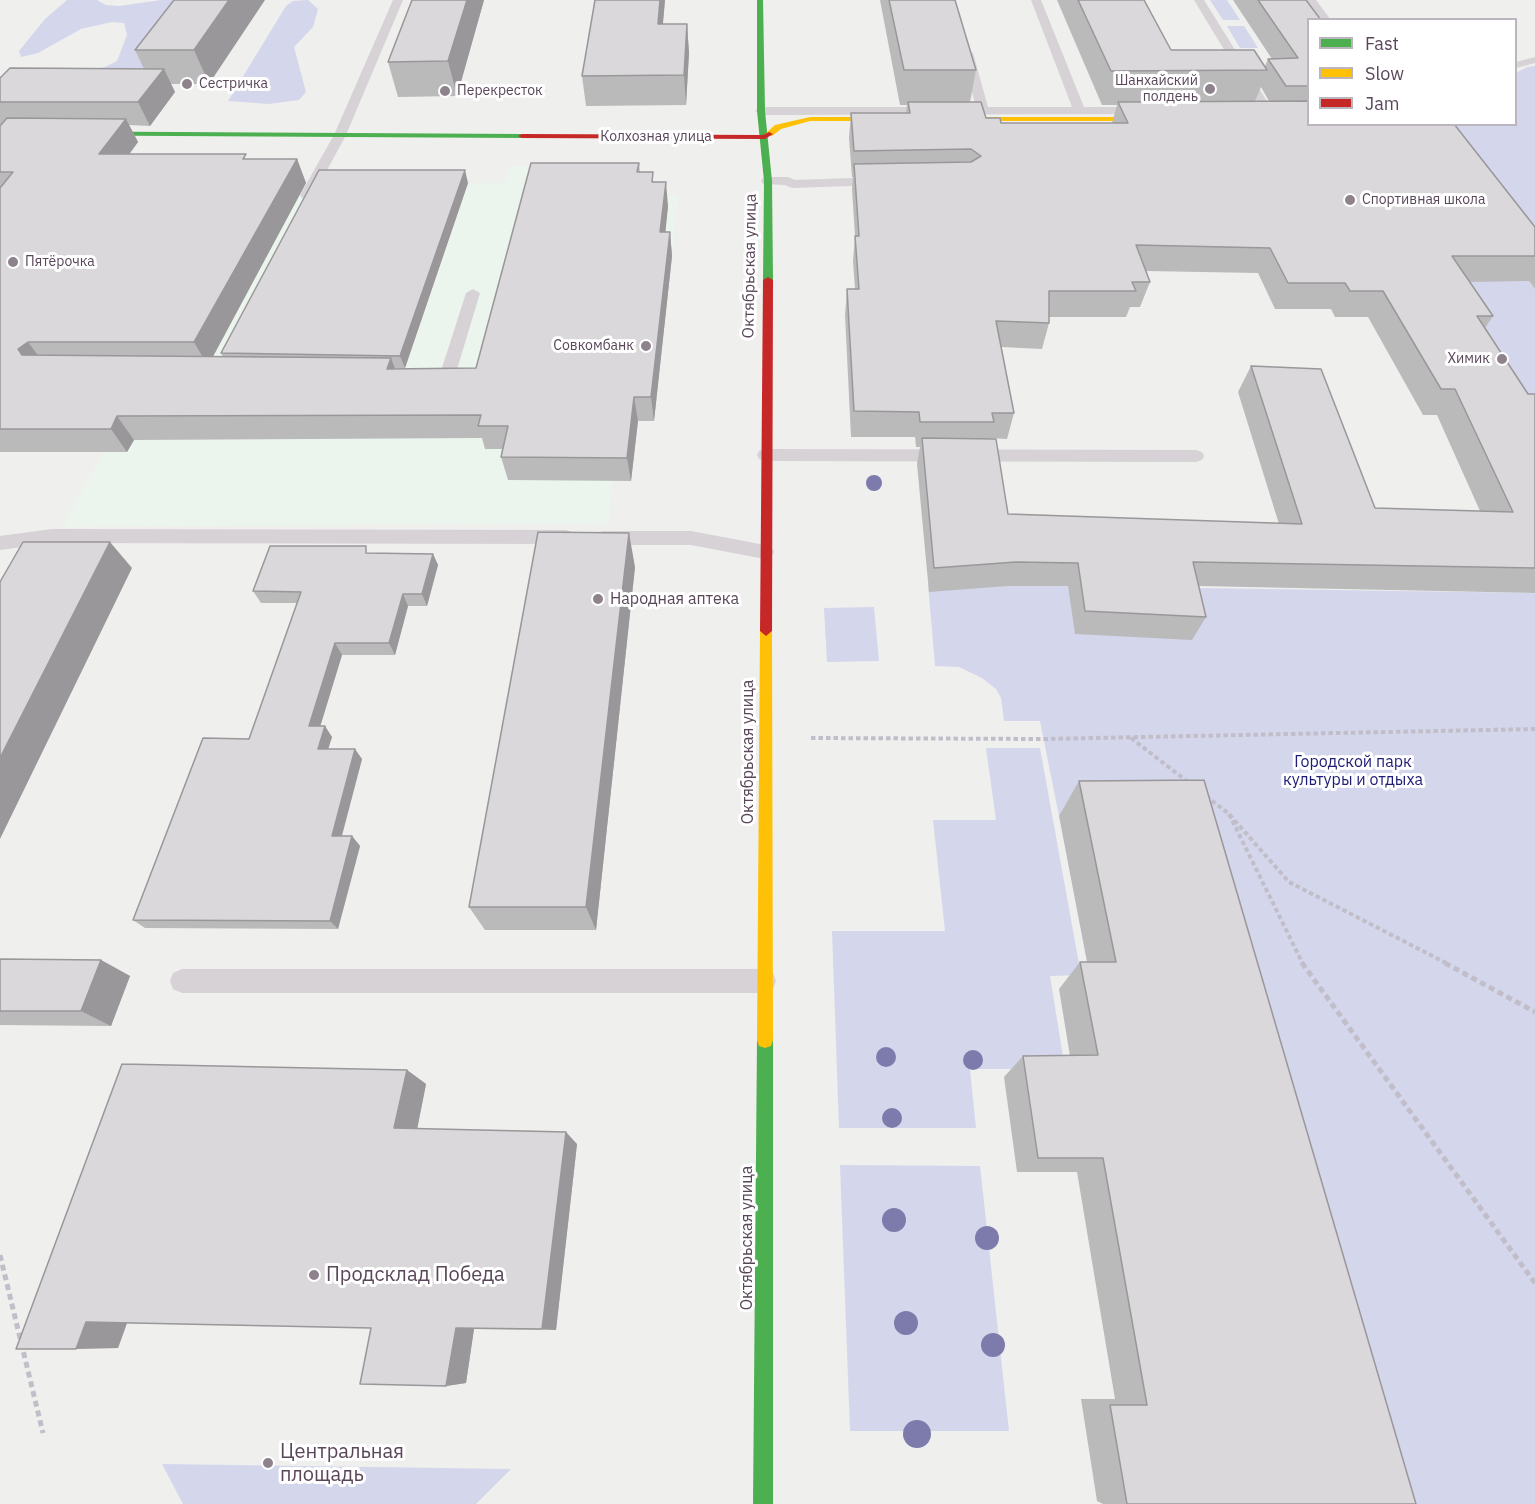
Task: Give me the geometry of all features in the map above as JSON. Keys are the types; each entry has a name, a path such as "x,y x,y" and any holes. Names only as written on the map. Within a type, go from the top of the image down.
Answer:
{"street":[{"name":"Октябрьская улица","path":"760,0 761,111 768,181 765,455 763,1504"},
{"path":"1263,114 1290,119"},
{"name":"Колхозная улица","path":"0,134 765,137 778,127 810,119 1175,115"}],"lane":[{"path":"302,204 340,135 398,0"},
{"path":"1036,0 1079,111"},
{"path":"1199,0 1263,114"},
{"path":"1311,0 1324,18"},
{"path":"964,45 983,110"},
{"path":"1517,64 1535,60"},
{"path":"761,111 983,110 1175,115"},
{"path":"8,146 19,134"},
{"path":"768,181 788,181 792,184 894,181"},
{"path":"412,375 447,376 473,293"},
{"path":"765,455 1196,456"},
{"path":"0,543 52,536 691,538 765,552"},
{"path":"182,981 764,981"}],"path":[{"path":"811,738 1131,738 1535,729"},
{"path":"1131,738 1194,786"},
{"path":"1202,793 1229,814 1289,882 1407,942 1535,1012"},
{"path":"1229,814 1298,957 1535,1283"},
{"path":"0,1255 43,1433"}],"shaded area":[{"path":"510,166 608,166 640,195 678,196 654,421 626,421 613,481 608,523 63,527 109,440 268,183 503,183"}],"green space":[{"path":"67,0 97,0 106,5 119,6 161,0 181,0 153,77 90,70 105,67 117,61 127,35 124,23 112,22 81,29 38,53 21,57 19,51 45,19"},
{"path":"308,0 318,9 313,27 294,47 306,92 299,100 269,104 228,101 286,6 293,1"},
{"path":"1210,0 1227,0 1240,20 1223,20"},
{"path":"1227,26 1244,26 1258,48 1240,48"},
{"path":"1535,66 1535,261 1449,126 1517,126 1517,72"},
{"name":"Химик","path":"1450,261 1529,281 1535,289 1535,457"},
{"name":"Городской парк культуры и отдыха","path":"928,584 1535,593 1535,1504 1362,1504 1176,816 1059,816 1040,721 1004,721 1001,698 996,689 982,678 959,667 935,666"},
{"path":"874,607 879,661 827,662 824,608"},
{"path":"986,748 1040,748 1081,975 1050,976 1065,1069 970,1069 976,1128 839,1128 832,931 945,931 933,820 996,820"},
{"path":"840,1165 980,1166 1009,1431 850,1431"},
{"path":"162,1464 511,1469 476,1504 183,1504"}],"building":[{"path":"174,0 229,0 194,50 135,50"},
{"path":"412,0 467,0 448,61 388,62"},
{"path":"595,0 660,0 658,24 687,24 684,75 582,76"},
{"path":"889,0 955,0 976,70 904,70"},
{"path":"1078,0 1144,0 1171,50 1254,50 1267,70 1111,71"},
{"path":"1258,0 1306,0 1320,18 1307,18 1307,86 1286,86 1268,59 1298,58"},
{"path":"10,68 164,69 138,102 0,102 0,78"},
{"path":"1307,101 1307,126 1456,126 1535,227 1535,256 1452,256 1493,316 1477,316 1528,394 1535,394 1535,568 1193,562 1206,617 1085,611 1078,563 1016,562 934,568 922,438 996,439 1008,514 1302,524 1251,366 1321,369 1375,508 1513,512 1455,389 1441,389 1383,291 1350,291 1345,283 1288,283 1270,248 1136,245 1150,282 1132,282 1136,291 1049,291 1049,323 996,321 1014,413 992,413 994,422 920,422 919,412 854,411 847,289 859,289 855,236 859,236 854,164 971,162 981,156 971,149 854,151 851,113 910,113 908,102 981,102 986,118 1000,118 1001,123 1128,123 1118,102"},
{"path":"7,118 126,119 99,154 246,154 243,159 297,159 194,342 28,342 18,349 22,355 391,358 387,369 476,368 531,163 639,163 637,172 653,172 652,182 666,182 660,232 670,232 651,397 634,397 627,458 501,457 508,426 478,426 481,415 117,416 111,429 0,429 0,188 13,172 0,172 0,126"},
{"path":"319,170 465,170 400,356 221,353"},
{"path":"538,532 629,533 586,907 469,907"},
{"path":"23,542 110,542 0,758 0,582"},
{"path":"270,546 366,546 366,553 433,554 422,594 403,594 389,643 335,643 309,726 325,726 318,749 355,749 332,836 352,836 330,921 133,920 203,738 249,739 301,592 253,591"},
{"path":"1204,780 1416,1504 1127,1504 1110,1405 1147,1405 1103,1158 1038,1158 1023,1056 1098,1055 1080,962 1116,962 1079,781"},
{"path":"0,959 101,960 81,1011 0,1011"},
{"path":"122,1064 407,1070 394,1128 566,1132 542,1329 456,1328 446,1386 360,1384 371,1328 86,1322 76,1349 16,1349"}],"traffic: fast":[{"path":"760,0 761,111 768,181 768,280"},
{"path":"0,133 522,136"},
{"path":"763,1504 765,1040"}],"traffic: slow":[{"path":"769,134 778,127 810,119 894,119"},
{"path":"954,119 1158,119"},
{"path":"765,1040 766,631"}],"traffic: jam":[{"path":"522,136 765,137 769,134"},
{"path":"766,631 768,280"}],"place":[{"name":"Сестричка","path":"187,84"},
{"name":"Шанхайский полдень","path":"1210,89"},
{"name":"Перекресток","path":"445,91"},
{"name":"Спортивная школа","path":"1350,200"},
{"name":"Пятёрочка","path":"13,262"},
{"name":"Совкомбанк","path":"646,346"},
{"name":"Химик","path":"1502,359"},
{"name":"Народная аптека","path":"598,599"},
{"name":"Продсклад Победа","path":"314,1275"},
{"name":"Центральная площадь","path":"268,1463"}]}
